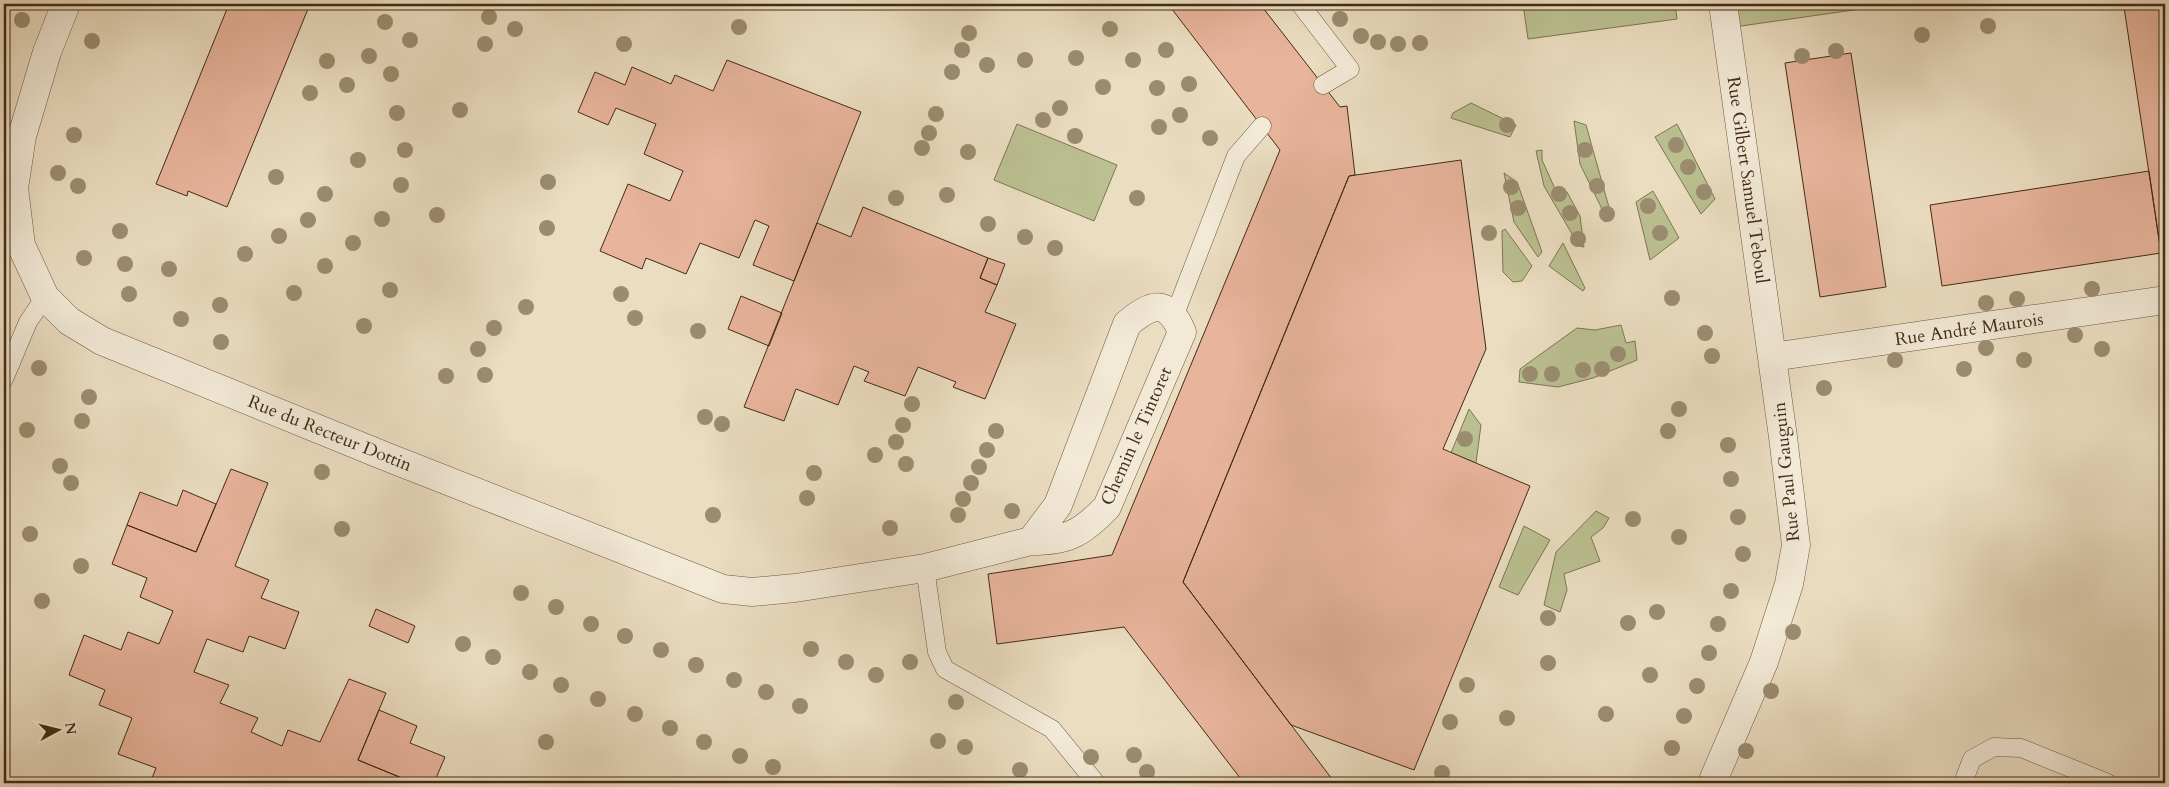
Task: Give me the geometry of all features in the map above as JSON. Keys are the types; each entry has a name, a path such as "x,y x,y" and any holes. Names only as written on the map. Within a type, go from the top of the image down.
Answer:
{"street":[{"name":"Rue du Recteur Dottin","path":"66,4 47,52 22,136 14,188 21,245 45,297 69,322 102,341 387,457 723,589 752,592 795,588 925,568"},
{"name":"Rue Gilbert Samuel Teboul","path":"1723,4 1772,357"},
{"name":"Rue André Maurois","path":"1772,357 2165,300"},
{"path":"1031,541 1058,505 1127,324 1144,310 1162,308 1174,314"},
{"name":"Chemin le Tintoret","path":"925,568 1031,541 1056,541 1088,526 1107,507 1182,332 1174,314"},
{"name":"Rue Paul Gauguin","path":"1712,783 1764,662 1789,584 1796,545 1772,357"}],"lane":[{"path":"1300,4 1350,69 1322,85"},
{"path":"1174,314 1236,156 1262,126"},
{"path":"4,379 28,322 45,297"},
{"path":"925,568 937,652 945,669 1052,729 1096,783"},
{"path":"1964,783 1972,759 1994,746 2021,748 2108,783"}],"green space":[{"path":"1523,4 1675,4 1677,19 1528,39"},
{"path":"1731,4 1896,4 1734,27"},
{"path":"1471,103 1516,125 1510,137 1451,118 1453,113"},
{"path":"1574,121 1586,125 1612,218 1605,222 1601,207 1580,164"},
{"path":"1017,124 1117,165 1094,221 994,180"},
{"path":"1677,124 1715,199 1701,214 1655,137"},
{"path":"1542,150 1542,160 1556,191 1567,192 1580,216 1584,247 1579,246 1544,186 1536,151"},
{"path":"1504,173 1517,182 1542,252 1538,257 1514,222"},
{"path":"1653,191 1679,238 1650,260 1636,202"},
{"path":"1505,229 1532,266 1522,281 1513,282 1503,272 1502,231"},
{"path":"1563,243 1585,288 1583,291 1549,266"},
{"path":"1621,325 1626,343 1635,341 1637,360 1593,378 1558,387 1519,382 1520,369 1577,328 1595,330"},
{"path":"1469,409 1481,425 1476,463 1451,453"},
{"path":"1596,511 1609,518 1603,528 1591,537 1600,561 1564,574 1567,590 1560,612 1544,605 1556,552"},
{"path":"1524,526 1550,540 1518,595 1499,587"}],"building":[{"path":"229,4 310,4 227,207 188,191 187,196 156,184"},
{"path":"1168,4 1260,4 1340,107 1347,106 1355,175 1349,176 1183,582 1335,783 1244,783 1124,627 997,644 988,574 1112,555 1280,150"},
{"path":"2165,4 2165,252 2161,253 2124,7"},
{"path":"1851,53 1886,287 1820,297 1785,63"},
{"path":"727,60 861,112 794,281 753,265 769,226 755,220 739,258 700,243 686,274 646,258 642,269 600,251 628,184 670,201 683,171 644,154 656,124 616,108 608,125 578,112 595,72 625,85 632,67 671,84 675,75 713,91"},
{"path":"1461,160 1486,349 1443,449 1530,486 1414,770 1291,725 1183,582 1349,176"},
{"path":"2149,171 2161,253 1942,286 1930,205"},
{"path":"863,207 988,258 980,278 997,285 985,312 1016,324 985,399 953,387 956,382 918,367 905,396 864,381 869,372 854,366 838,405 796,389 784,421 744,407 817,223 851,237"},
{"path":"988,258 1005,264 997,285 980,278"},
{"path":"741,296 782,313 769,346 728,329"},
{"path":"231,469 268,483 235,566 269,580 261,598 299,612 285,649 249,636 243,652 207,639 194,672 229,685 220,703 258,718 251,732 282,746 288,730 320,742 349,679 386,693 358,760 414,783 245,783 233,779 231,783 150,783 156,768 118,754 132,718 99,705 105,690 69,675 84,635 121,650 128,632 159,644 173,611 140,597 147,578 112,564 127,525 196,552"},
{"path":"183,490 216,504 196,552 127,525 140,492 177,506"},
{"path":"376,609 415,626 408,643 369,626"},
{"path":"379,710 417,726 410,743 445,757 434,783 414,783 358,760"},
{"path":"2004,777 2020,783 2001,783"}]}
